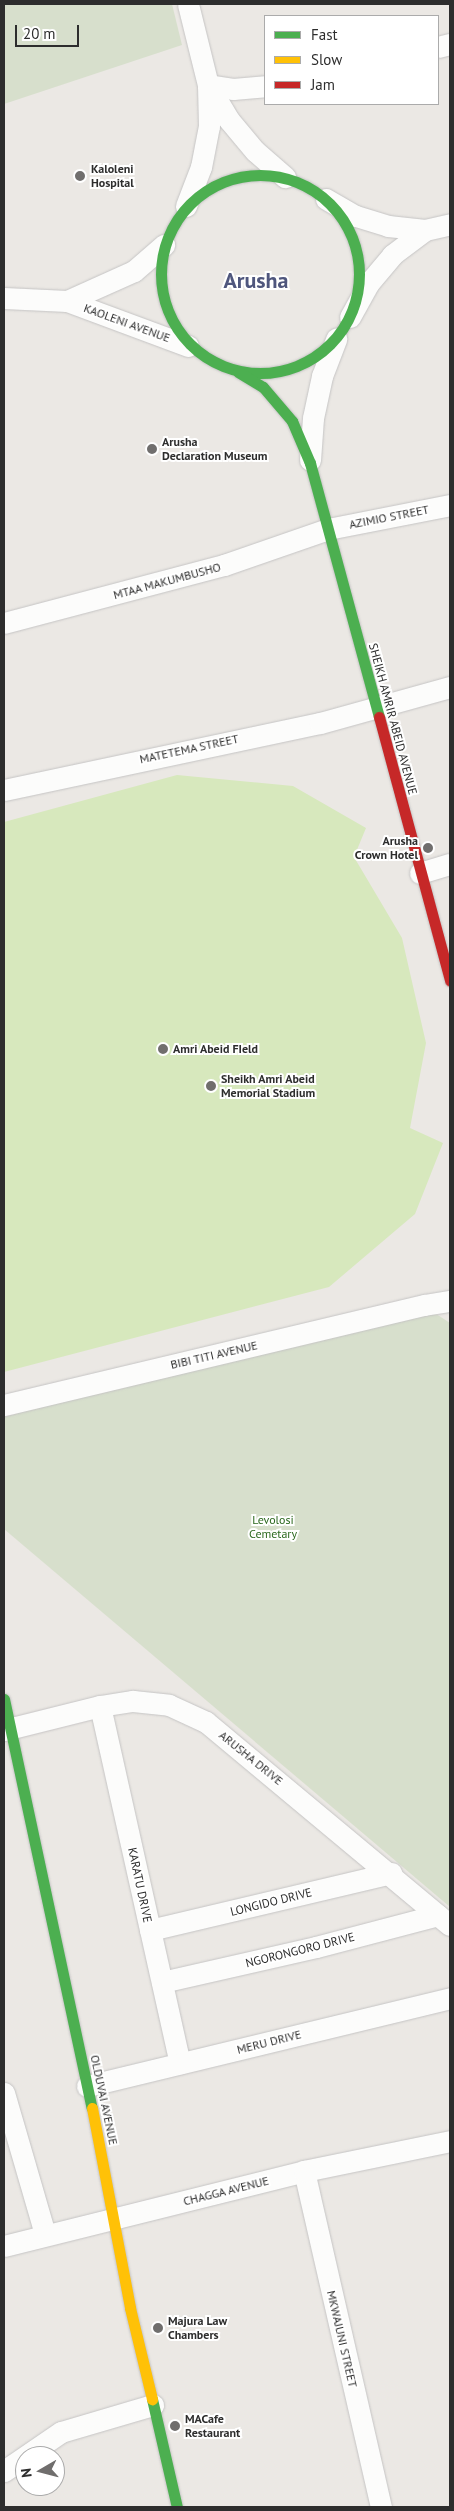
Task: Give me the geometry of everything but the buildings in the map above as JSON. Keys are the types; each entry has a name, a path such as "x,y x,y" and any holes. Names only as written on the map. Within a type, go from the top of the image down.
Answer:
{"street":[{"path":"188,4 208,85 209,126 201,167 186,206 164,245 160,277 166,309 188,346 207,360 238,372 265,374 291,370 316,358 336,339"},
{"path":"208,85 233,89 264,86"},
{"path":"208,85 229,120 255,151 285,177"},
{"path":"186,206 207,189 232,178 259,174 285,177 306,186 356,216 388,226 425,230 450,224"},
{"path":"326,199 346,224 357,254 359,286 350,316"},
{"path":"310,463 313,418 322,376 336,339 368,284 392,255 425,230"},
{"name":"KAOLENI AVENUE","path":"67,301 134,271 164,245"},
{"name":"KAOLENI AVENUE","path":"4,298 67,301 188,346"},
{"name":"SHEIKH AMRIR ABEID AVENUE","path":"238,372 263,388 292,421 310,463 450,981"},
{"name":"AZIMIO STREET","path":"328,529 450,505"},
{"name":"MTAA MAKUMBUSHO","path":"4,624 224,566 328,529"},
{"name":"MATETEMA STREET","path":"4,790 320,723 450,688"},
{"path":"420,872 450,864"},
{"path":"424,1304 450,1286"},
{"path":"424,1304 450,1301"},
{"path":"424,1304 450,1315"},
{"name":"BIBI TITI AVENUE","path":"4,1405 424,1304"},
{"name":"OLDUVAI AVENUE","path":"4,1699 7,1729 87,2086 113,2220 177,2507"},
{"name":"ARUSHA DRIVE","path":"7,1729 100,1706 155,1701 206,1722 391,1873 444,1920"},
{"name":"KARATU DRIVE","path":"100,1706 180,2064"},
{"name":"LONGIDO DRIVE","path":"150,1930 391,1873"},
{"name":"NGORONGORO DRIVE","path":"162,1982 444,1920"},
{"name":"MERU DRIVE","path":"87,2086 450,1998"},
{"path":"4,2093 45,2234"},
{"name":"CHAGGA AVENUE","path":"4,2246 45,2234 113,2220 304,2171 450,2141"},
{"name":"MKWAJUNI STREET","path":"304,2171 381,2507"},
{"path":"4,2471 61,2432 154,2405"}],"green space":[{"path":"4,4 172,4 182,45 4,104"},
{"name":"Sheikh Amri Abeid Memorial Stadium","path":"177,775 293,786 366,828 354,857 402,938 426,1043 410,1128 443,1143 415,1214 329,1287 4,1372 4,822"},
{"name":"Levolosi Cemetary","path":"421,1304 450,1323 450,1907 4,1529 4,1417"}],"traffic: fast":[{"path":"250,175 270,175 279,176 307,186 323,197 337,211 352,236 358,255 359,274 358,293 348,321 337,337 323,351 307,362 289,369 270,373 250,373 241,372 213,362 197,351 183,337 172,321 165,303 161,284 161,264 162,255 172,227 183,211 197,197 213,186 231,179 250,175"},
{"path":"238,372 263,387 292,421 310,463 379,717"},
{"path":"4,1699 92,2108"},
{"path":"152,2399 177,2507"}],"traffic: slow":[{"path":"92,2108 130,2308 152,2399"}],"traffic: jam":[{"path":"379,717 450,981"}],"place":[{"name":"Kaloleni Hospital","path":"80,176"},
{"name":"Arusha Declaration Museum","path":"152,449"},
{"name":"Arusha Crown Hotel","path":"428,848"},
{"name":"Amri Abeid FIeld","path":"163,1049"},
{"name":"Sheikh Amri Abeid Memorial Stadium","path":"211,1086"},
{"name":"Majura Law Chambers","path":"158,2328"},
{"name":"MACafe Restaurant","path":"175,2426"}],"district":[{"name":"Arusha","path":"256,281"}]}
